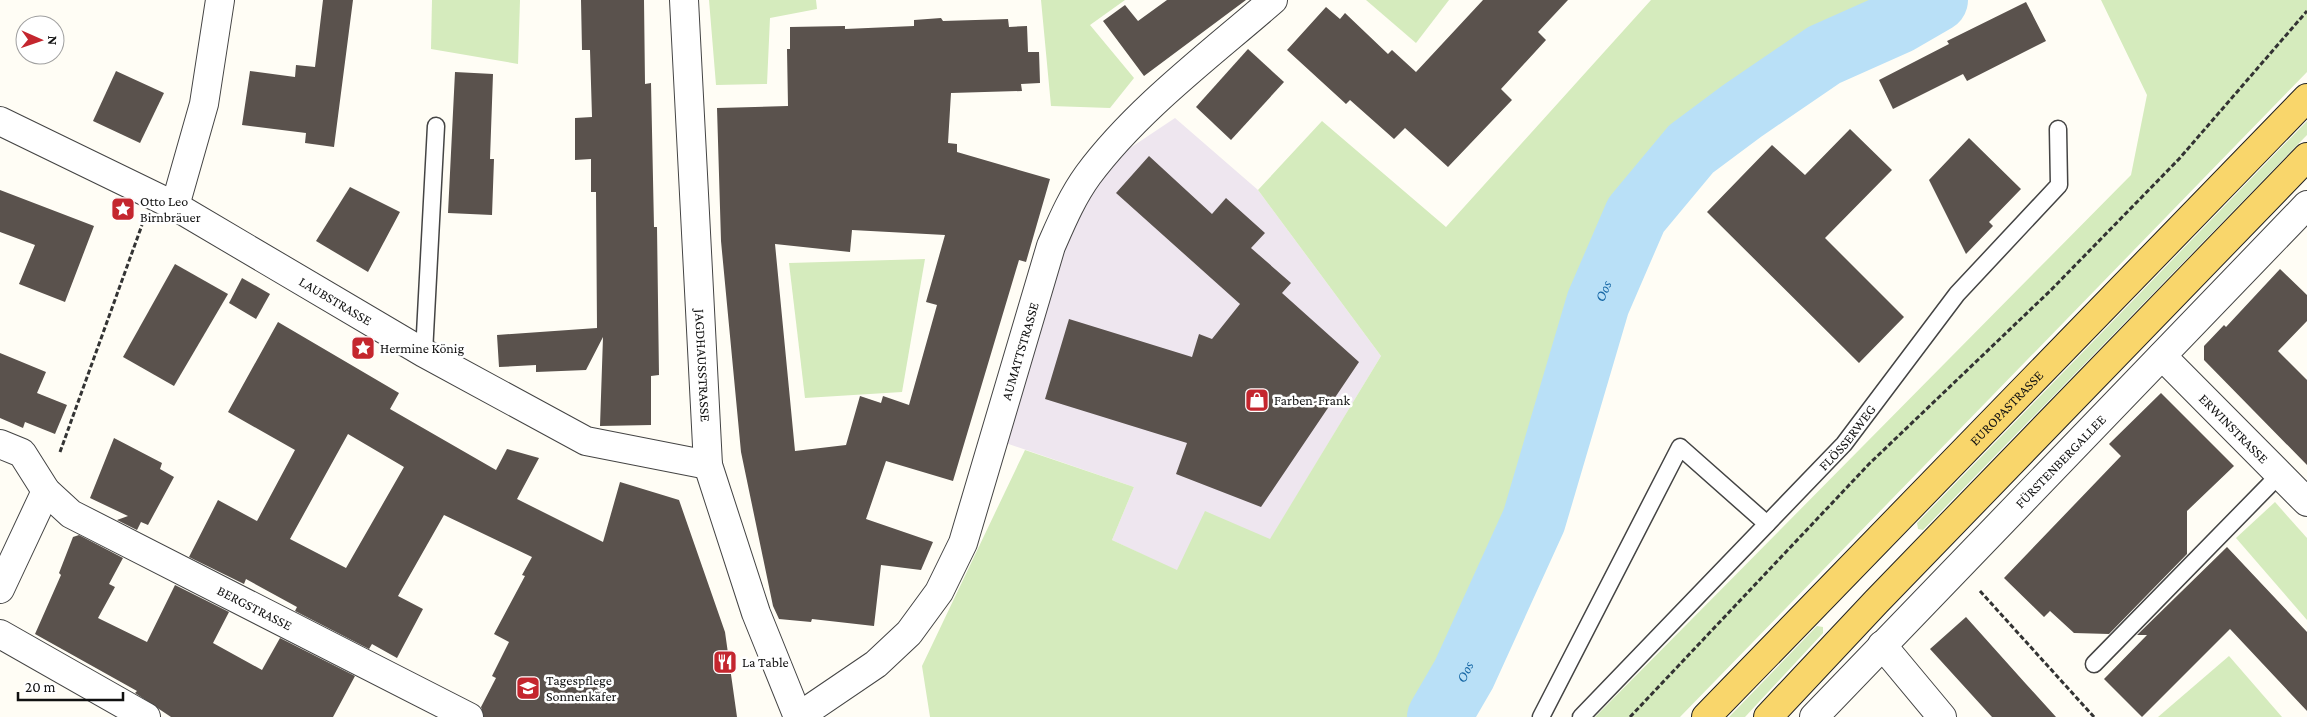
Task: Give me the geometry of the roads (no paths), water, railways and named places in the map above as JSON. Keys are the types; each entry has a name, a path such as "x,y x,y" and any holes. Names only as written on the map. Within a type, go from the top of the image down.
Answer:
{"main road":[{"name":"EUROPASTRASSE","path":"1706,717 2307,98"},
{"path":"1768,717 1876,602 2307,157"}],"street":[{"path":"164,201 204,104 220,0"},
{"name":"JAGDHAUSSTRASSE","path":"684,0 708,465 756,613 798,717"},
{"name":"AUMATTSTRASSE","path":"798,717 876,664 909,633 939,592 963,543 1051,246 1068,207 1088,176 1140,116 1273,0"},
{"name":"LAUBSTRASSE","path":"0,121 164,201 424,353 586,441 708,465"},
{"name":"FÜRSTENBERGALLEE","path":"1814,717 2307,205"},
{"name":"ERWINSTRASSE","path":"2162,356 2307,502"},
{"name":"BERGSTRASSE","path":"0,444 22,453 46,491 71,514 469,717"},
{"path":"0,589 46,491"},
{"path":"0,634 146,717"},
{"path":"1882,645 1942,717"}],"lane":[{"path":"424,353 436,126"},
{"name":"FLÖSSERWEG","path":"1581,717 1844,444 1957,294 2060,185 2058,130"},
{"path":"1541,717 1680,447 1767,524"},
{"path":"2094,664 2280,474"}],"waterway":[{"name":"Oos","path":"1439,717 1464,674 1534,520 1598,303 1636,215 1691,149 1742,111 1824,55 1898,22 1936,0"}],"place":[{"name":"Otto Leo Birnbräuer","path":"123,209"},
{"name":"Hermine König","path":"363,348"},
{"name":"Farben-Frank","path":"1257,400"},
{"name":"La Table","path":"725,662"},
{"name":"Tagespflege Sonnenkäfer","path":"528,688"}]}
